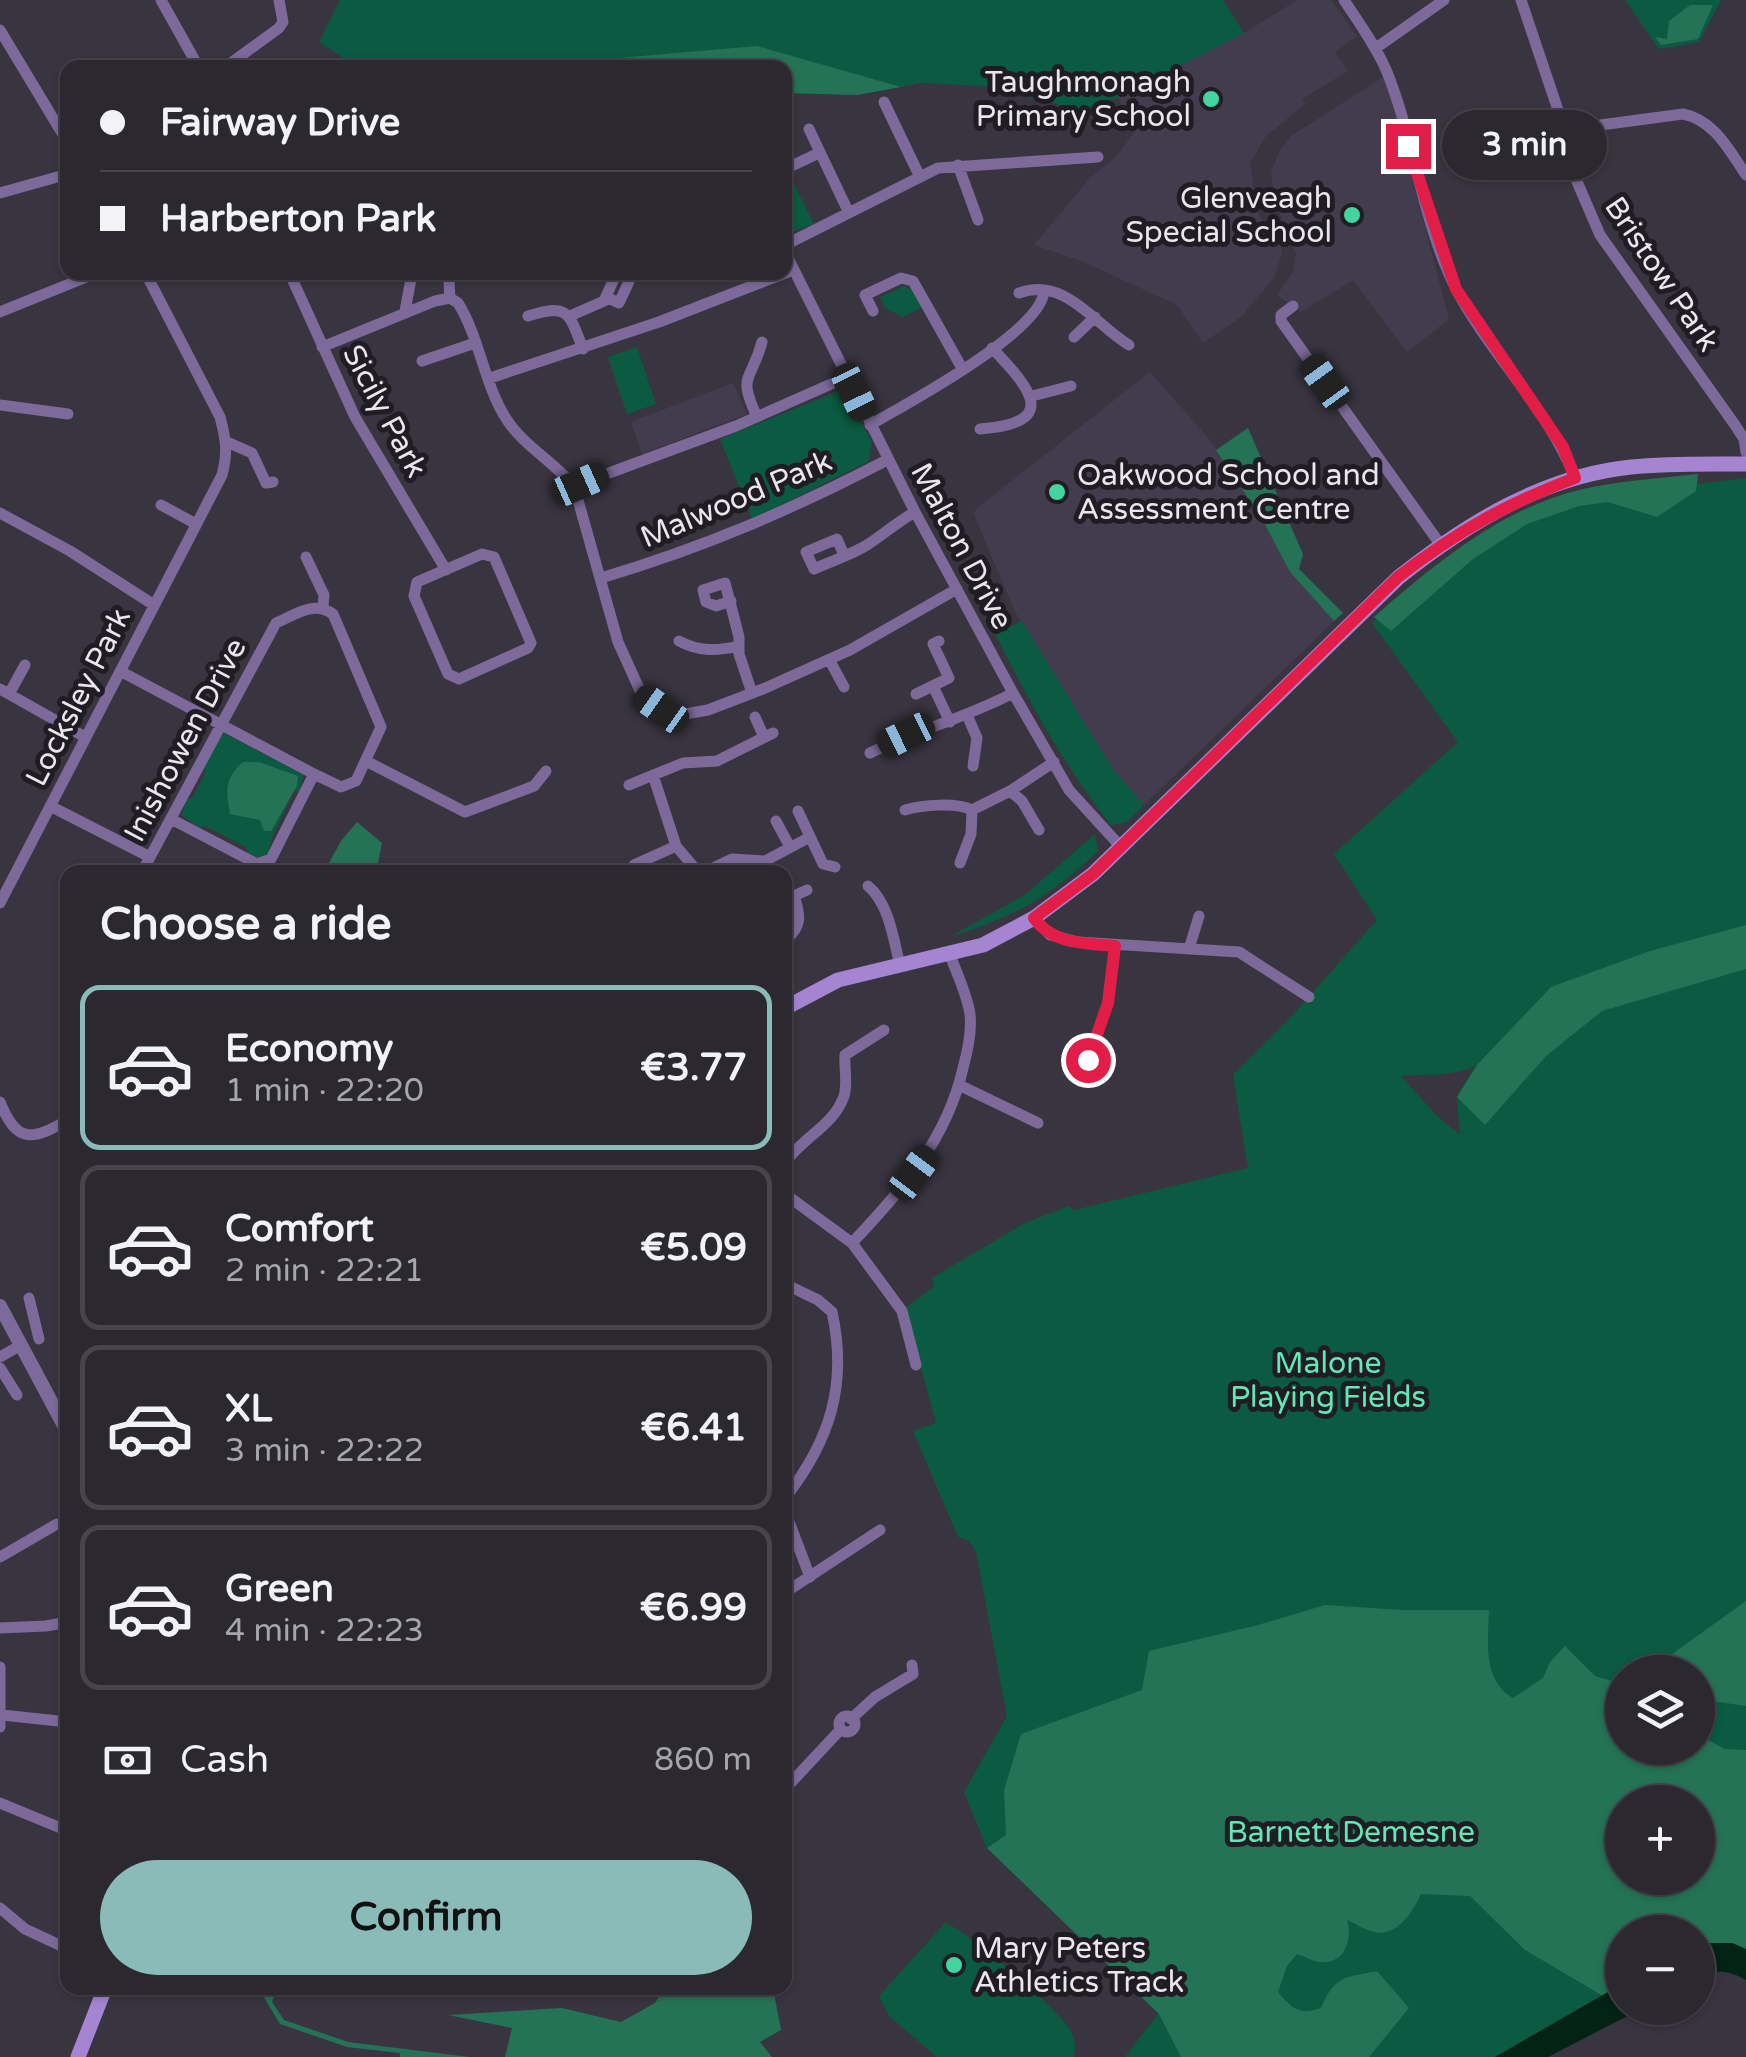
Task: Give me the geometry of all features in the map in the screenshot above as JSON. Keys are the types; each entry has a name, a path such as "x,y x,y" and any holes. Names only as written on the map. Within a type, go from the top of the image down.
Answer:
{"main road":[{"path":"792,1004 838,980 950,955 1040,925 1048,908 1084,881 1351,622 1440,544 1504,506 1575,478 1630,467 1746,464"},
{"path":"78,2057 101,1995"}],"street":[{"path":"160,0 194,60"},
{"path":"235,60 279,28 283,22 279,0"},
{"path":"1344,0 1376,48 1390,79 1456,289 1563,447 1575,478"},
{"path":"1376,48 1444,0"},
{"name":"Bristow Park","path":"1521,0 1572,170 1600,236 1735,425 1744,439 1746,452"},
{"path":"0,30 60,130"},
{"path":"884,102 920,177"},
{"path":"1563,130 1682,114 1695,116 1712,128 1746,174"},
{"path":"809,128 848,211"},
{"path":"792,166 819,153"},
{"path":"792,245 848,211 938,168 1098,157"},
{"path":"958,166 978,220"},
{"path":"0,193 60,176"},
{"name":"Malton Drive","path":"793,270 914,512 1012,693 1069,790 1120,847"},
{"path":"874,311 865,295 901,278 914,282 964,370"},
{"path":"0,312 79,280"},
{"path":"149,280 220,416 228,442 252,453 266,483 273,482"},
{"name":"Sicily Park","path":"292,280 355,417 446,570"},
{"path":"405,311 411,280"},
{"path":"450,280 450,298"},
{"path":"570,316 606,298 614,280"},
{"path":"606,298 619,304 630,280"},
{"path":"490,378 583,349 766,280"},
{"path":"1019,294 1044,292 1080,304 1129,345"},
{"path":"870,425 964,370 1038,310 1044,292"},
{"path":"322,347 405,311 450,298 458,303 506,418 574,486 618,642 642,696 661,709 684,714 752,694 830,661 956,589"},
{"path":"1293,306 1281,316 1281,322 1440,544"},
{"path":"528,316 550,308 570,316 583,349"},
{"path":"1074,336 1095,317"},
{"path":"422,361 475,342"},
{"path":"757,417 744,389 745,377 756,362 762,342"},
{"path":"980,429 1006,427 1023,418 1032,404 1032,396 992,348"},
{"path":"574,486 757,417 847,377"},
{"path":"1032,396 1072,386"},
{"path":"0,405 68,414"},
{"name":"Locksley Park","path":"2,898 222,475 228,442"},
{"name":"Malwood Park","path":"601,578 721,539 814,499 888,460"},
{"path":"161,505 196,524"},
{"path":"844,555 868,544 888,526 914,512"},
{"path":"0,513 70,551 154,605"},
{"path":"482,554 494,558 530,638 528,648 459,679 448,674 414,596 417,582 446,570 482,554"},
{"path":"120,671 341,787 356,780 382,727 333,614 323,607 324,596 306,558"},
{"path":"730,601 752,694"},
{"name":"Inishowen Drive","path":"146,865 276,624 313,607 323,607"},
{"path":"678,641 690,648 709,650 739,646"},
{"path":"916,694 948,678 933,644 939,642"},
{"path":"830,661 844,686"},
{"path":"25,665 4,692 84,738"},
{"path":"932,686 950,722"},
{"path":"870,753 911,733 967,716 1012,693"},
{"path":"967,716 977,738 973,766"},
{"path":"629,785 683,764 720,767 768,735 755,717"},
{"path":"366,760 465,812 534,786 546,771"},
{"path":"972,810 1054,762"},
{"path":"171,819 257,864 271,858 314,774"},
{"path":"652,775 676,846 694,865"},
{"path":"1010,791 1022,801 1039,830"},
{"path":"905,810 920,805 965,806 972,810"},
{"path":"50,806 150,857"},
{"path":"960,863 971,834 972,810"},
{"path":"798,811 824,864 835,867"},
{"path":"775,822 790,848"},
{"path":"719,865 732,860 765,861 810,837"},
{"path":"636,861 676,846"},
{"path":"0,872 13,877"},
{"path":"868,886 876,892 891,928 900,966"},
{"path":"792,934 801,916 794,896 807,890"},
{"path":"1188,949 1200,916"},
{"path":"1040,925 1057,938 1115,946 1239,952 1309,997"},
{"path":"1088,1060 1108,1003 1115,946"},
{"path":"852,1244 931,1151 960,1085 971,1030 970,1011 950,955"},
{"path":"792,1153 827,1123 844,1097 845,1055 884,1030"},
{"path":"1073,1057 1103,1062"},
{"path":"960,1085 1038,1123"},
{"path":"0,1102 12,1125 25,1136 45,1133 60,1125"},
{"path":"792,1199 852,1244 902,1311 916,1366"},
{"path":"792,1287 832,1312 838,1353 828,1427 808,1469 792,1489"},
{"path":"28,1298 39,1339"},
{"path":"0,1306 60,1409"},
{"path":"0,1356 35,1324"},
{"path":"0,1368 18,1395"},
{"path":"0,1557 56,1524"},
{"path":"792,1529 810,1577"},
{"path":"792,1588 880,1530"},
{"path":"0,1628 60,1623"},
{"path":"792,1780 840,1729 841,1719 852,1718 875,1697 913,1674 912,1665"},
{"path":"0,1667 1,1721 60,1722"},
{"path":"0,1803 60,1828"},
{"path":"0,1908 26,1930 60,1945"}],"shaded area":[{"path":"1298,0 1331,0 1357,36 1335,52 1348,71 1302,99 1305,104 1266,136 1250,163 1258,214 1281,242 1282,253 1275,276 1242,316 1203,343 1177,305 1082,261 1034,245 1136,130 1118,98 1244,33"},
{"name":"Glenveagh Special School","path":"1385,76 1449,319 1407,352 1353,280 1301,312 1277,295 1293,272 1296,254 1274,199 1271,172 1280,150 1291,136"},
{"path":"1150,372 1210,440 1262,519 1290,572 1334,621 1144,805 1113,770 1014,610 974,514"},
{"path":"733,383 747,414 642,454 631,422"},
{"path":"1715,1943 1732,1943 1746,1949 1746,1980 1715,1972"},
{"path":"1605,1994 1605,2025 1610,2025 1548,2057 1495,2057"}],"green space":[{"path":"340,0 1223,0 1244,33 1118,98 1079,110 984,86 921,83 857,95 792,93 792,60 346,60 319,42"},
{"path":"1625,0 1721,0 1699,42 1659,49"},
{"path":"1690,5 1713,5 1698,39 1661,45 1655,37 1667,39 1669,21"},
{"path":"757,46 901,87 857,95 792,93 792,60 614,60"},
{"path":"795,186 814,224 792,232"},
{"path":"904,286 912,290 922,307 903,317 885,308 880,297"},
{"path":"637,347 656,404 627,414 608,357"},
{"path":"843,389 872,442 868,462 752,519 720,439"},
{"path":"1248,428 1303,554 1299,569 1343,613 1334,621 1290,572 1262,519 1216,450"},
{"path":"1698,474 1696,491 1657,517 1608,502 1579,506 1527,524 1473,559 1391,631 1374,617 1445,558 1524,510 1583,489"},
{"path":"1746,478 1746,1949 1732,1943 1715,1944 1715,1915 1605,1915 1605,1994 1495,2057 1125,2057 1159,2013 987,1848 964,1792 1007,1716 976,1552 969,1541 958,1537 913,1431 936,1423 905,1308 934,1287 932,1278 1025,1223 1069,1206 1074,1210 1248,1168 1233,1075 1377,920 1334,854 1458,742 1372,623 1551,502","holes":["1475,1066 1457,1097 1460,1135 1401,1076 1447,1073"]},
{"path":"1022,621 1113,769 1144,805 1127,822 1111,825 1093,802 1008,660 995,634"},
{"path":"225,734 304,775 272,837 268,853 260,857 181,815 205,773 219,737"},
{"path":"243,762 259,762 298,776 297,786 271,831 264,831 260,820 230,814 228,785"},
{"path":"357,822 382,843 378,865 328,865"},
{"path":"1095,834 1098,851 1047,894 1013,913 950,937 1026,894"},
{"path":"1746,925 1746,969 1602,1011 1546,1056 1485,1125 1457,1097 1477,1065 1551,987 1650,951"},
{"path":"1746,1601 1746,1706 1715,1701 1715,1655 1671,1655"},
{"name":"Barnett Demesne","path":"1325,1605 1489,1610 1492,1670 1496,1681 1513,1698 1543,1678 1550,1662 1565,1646 1595,1676 1605,1679 1605,1765 1715,1765 1715,1744 1725,1749 1746,1750 1746,1949 1732,1943 1715,1944 1715,1915 1605,1915 1603,1996 1525,1950 1470,1896 1421,1894 1408,1916 1388,1932 1371,1931 1347,1920 1348,1942 1336,1959 1318,1962 1297,1954 1287,1966 1278,1992 1296,2009 1313,2010 1321,2008 1331,1989 1342,1980 1377,1971 1409,2008 1369,2057 1181,2057 1159,2014 987,1848 1006,1835 1004,1790 1021,1734 1142,1690 1149,1651"},
{"name":"Mary Peters Athletics Track","path":"945,1923 990,1953 1060,2017 1074,2038 1074,2057 937,2057 890,2017 879,1996"},
{"path":"263,1995 274,1995 272,2002 284,2020 348,2042 470,2057 400,2057 400,2053 347,2047 280,2024"},
{"path":"660,1995 774,1995 781,2030 760,2042 772,2057 505,2057 512,2028 448,2015 562,2008 621,2022 655,2003"}],"place":[{"name":"Taughmonagh Primary School","path":"1211,99"},
{"name":"Glenveagh Special School","path":"1352,215"},
{"name":"Oakwood School and Assessment Centre","path":"1057,492"},
{"name":"Mary Peters Athletics Track","path":"954,1965"}],"route":[{"path":"1088,1060 1108,1003 1115,946 1050,936 1034,918 1093,874 1398,577 1471,524 1504,506 1575,478 1563,447 1456,289 1408,146"}],"park label":[{"name":"Malone Playing Fields","path":"1328,1380"}]}
